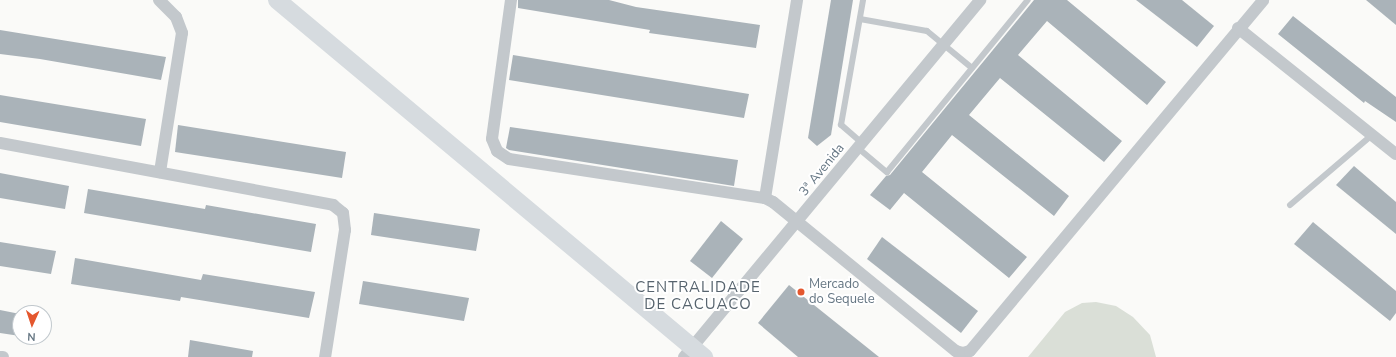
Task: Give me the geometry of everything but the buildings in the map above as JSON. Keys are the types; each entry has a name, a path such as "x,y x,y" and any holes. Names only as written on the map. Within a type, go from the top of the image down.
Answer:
{"street":[{"path":"159,0 176,17 182,33 160,172"},
{"path":"277,0 694,354"},
{"path":"511,0 492,139 497,151 509,159 765,198 798,221 956,351 970,350 1263,0"},
{"path":"765,198 797,0"},
{"name":"3ª Avenida","path":"694,354 798,221 980,0"},
{"path":"1238,28 1396,154"},
{"path":"0,143 332,205 343,213 345,230 325,357"}],"lane":[{"path":"863,0 841,125 887,172 1028,0"},
{"path":"860,20 926,31 972,68"},
{"path":"1290,205 1372,135"}],"shaded area":[{"path":"1096,302 1116,306 1133,317 1150,335 1156,357 1028,357 1065,312 1082,303"}],"place":[{"name":"Mercado do Sequele","path":"801,292"}],"district":[{"name":"CENTRALIDADE DE CACUACO","path":"698,296"}]}
